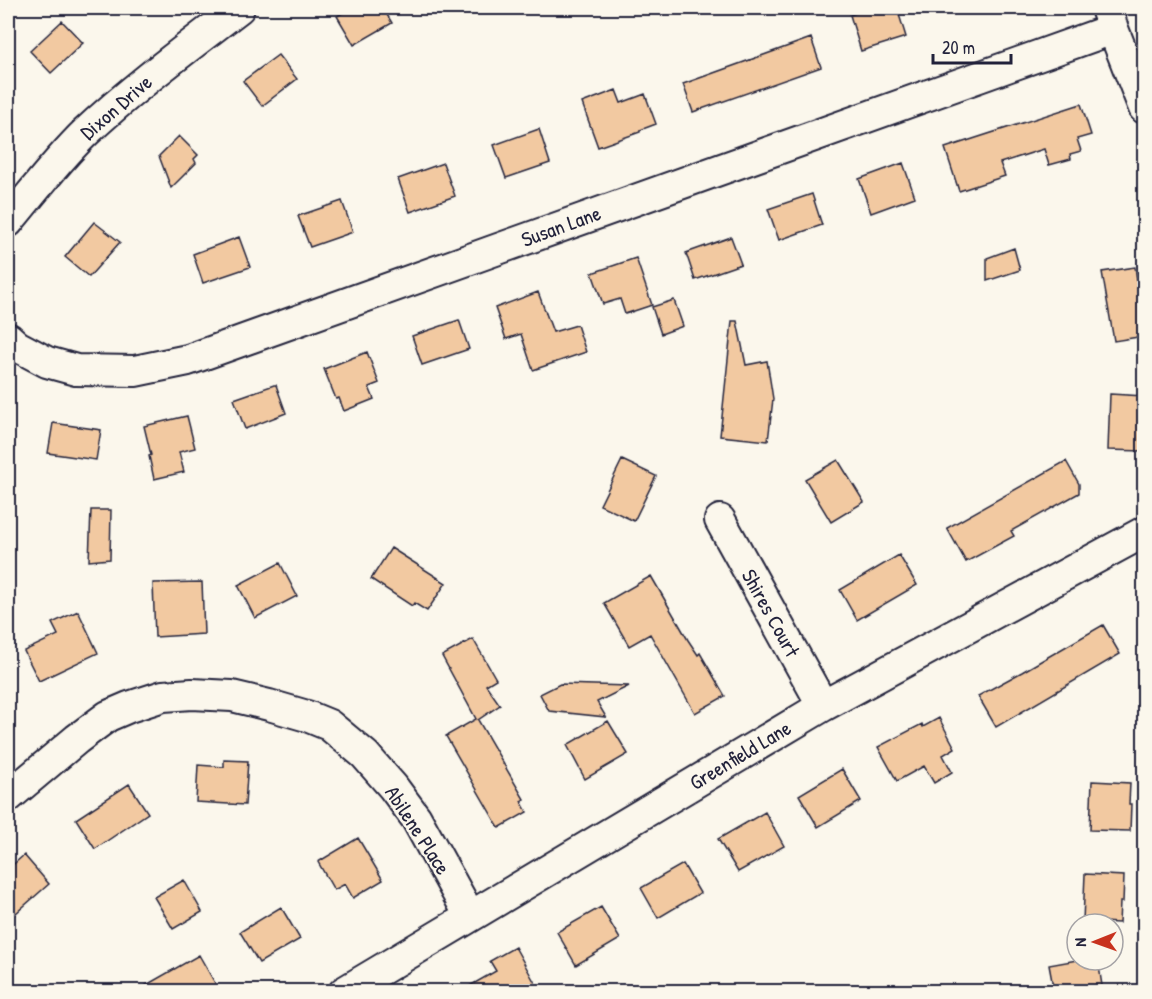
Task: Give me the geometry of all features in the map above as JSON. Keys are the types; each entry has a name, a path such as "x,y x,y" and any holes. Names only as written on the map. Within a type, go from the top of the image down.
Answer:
{"street":[{"name":"Dixon Drive","path":"8,222 85,134 131,92 239,8"},
{"path":"1110,18 1144,108"},
{"name":"Susan Lane","path":"8,338 47,362 76,370 135,372 188,360 1110,18"},
{"name":"Shires Court","path":"720,520 823,706"},
{"name":"Greenfield Lane","path":"344,992 823,706 1144,532"},
{"name":"Abilene Place","path":"8,797 77,739 108,716 129,707 163,696 192,694 232,696 269,705 329,724 365,755 416,818 470,916"}],"building":[{"path":"352,8 383,8 392,23 354,45 337,16"},
{"path":"871,8 897,8 906,37 861,51 850,15"},
{"path":"62,21 83,43 51,73 30,51"},
{"path":"811,38 821,67 693,112 683,84"},
{"path":"278,55 297,79 262,106 243,81"},
{"path":"616,90 621,103 645,94 656,124 598,147 582,103"},
{"path":"1081,104 1091,135 1077,139 1081,151 1070,154 1071,159 1049,165 1044,149 1000,163 1005,176 959,191 945,148"},
{"path":"539,129 550,163 506,178 494,145"},
{"path":"179,136 198,155 194,159 196,163 171,188 159,156"},
{"path":"443,163 455,196 410,212 398,179"},
{"path":"903,163 915,197 871,213 859,179"},
{"path":"812,194 822,225 779,240 768,209"},
{"path":"342,201 353,232 310,247 298,216"},
{"path":"94,222 120,242 89,277 65,257"},
{"path":"239,237 250,267 203,283 193,254"},
{"path":"731,237 741,264 695,280 686,253"},
{"path":"1014,248 1020,270 987,281 987,258"},
{"path":"636,258 652,305 625,314 620,299 603,304 592,273"},
{"path":"1135,267 1144,322 1144,336 1114,341 1102,272"},
{"path":"538,292 553,332 577,325 586,352 533,370 521,334 506,339 495,308"},
{"path":"674,300 683,326 661,334 652,307"},
{"path":"459,320 469,349 422,365 412,336"},
{"path":"732,321 737,321 746,365 767,361 773,399 768,441 720,436"},
{"path":"367,352 379,383 369,387 374,399 344,411 339,398 336,399 324,369"},
{"path":"276,385 286,413 245,429 234,399"},
{"path":"1110,394 1144,396 1144,451 1108,450"},
{"path":"187,416 195,448 179,452 184,472 154,479 144,426"},
{"path":"53,423 101,430 96,460 48,453"},
{"path":"622,460 656,476 634,521 600,505"},
{"path":"838,460 864,502 831,522 805,479"},
{"path":"1066,461 1079,484 1079,493 1011,531 1014,536 966,562 947,528"},
{"path":"91,510 111,510 110,559 89,561"},
{"path":"391,548 446,583 427,611 414,603 412,606 371,579"},
{"path":"899,555 917,585 857,620 840,590"},
{"path":"280,563 297,596 255,618 238,585"},
{"path":"651,576 688,640 698,655 700,653 725,696 695,713 650,634 629,646 604,603"},
{"path":"202,582 204,634 155,637 153,583"},
{"path":"78,611 98,653 39,681 24,651 58,635 52,623"},
{"path":"1103,625 1120,654 996,727 978,696"},
{"path":"473,639 496,679 486,685 500,705 478,720 524,799 521,801 527,812 499,828 446,736 476,719 442,656"},
{"path":"560,684 629,686 597,702 606,717 549,711 540,694"},
{"path":"939,718 955,748 943,755 952,772 934,783 924,766 897,781 878,747 922,724 923,727"},
{"path":"608,721 628,754 585,779 567,745"},
{"path":"224,760 248,761 245,805 196,802 198,765 224,767"},
{"path":"842,769 861,801 818,827 799,795"},
{"path":"1092,781 1130,783 1130,831 1090,830"},
{"path":"129,784 148,813 95,849 76,819"},
{"path":"765,812 784,846 738,872 718,839"},
{"path":"358,838 383,880 353,898 345,884 334,890 318,862"},
{"path":"24,855 49,884 8,920 8,869"},
{"path":"683,864 700,893 658,918 641,888"},
{"path":"1085,874 1124,876 1123,902 1120,902 1120,912 1083,912"},
{"path":"184,880 202,912 173,929 154,897"},
{"path":"281,907 300,939 259,963 240,932"},
{"path":"601,907 620,939 576,965 557,932"},
{"path":"515,947 540,992 459,992 496,971 490,961"},
{"path":"199,955 220,992 134,992"},
{"path":"1065,962 1065,972 1100,972 1103,992 1054,992 1049,965"}]}
